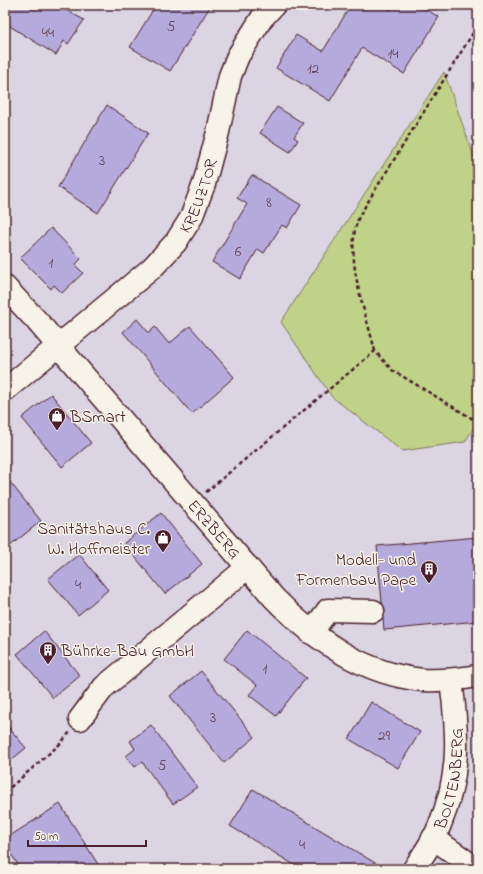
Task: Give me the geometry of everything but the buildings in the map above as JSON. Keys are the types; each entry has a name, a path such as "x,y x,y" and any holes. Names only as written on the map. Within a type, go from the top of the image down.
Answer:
{"street":[{"name":"KREUZTOR","path":"5,390 152,268 176,242 191,218 204,184 218,132 230,76 238,56 262,18 274,5"},
{"name":"ERZBERG","path":"5,287 59,346 279,603 294,619 311,633 358,662 403,677 425,680 451,680 478,676"},
{"path":"80,719 104,687 248,567"},
{"path":"311,633 328,610 373,611"},
{"name":"BOLTENBERG","path":"414,869 439,828 452,790 457,751 451,680"},
{"path":"433,838 477,869"}],"path":[{"path":"478,25 357,221 352,244 358,286 375,351 392,370 478,422"},
{"path":"193,503 375,351"},
{"path":"5,792 60,744 80,719"}],"shaded area":[{"path":"5,5 478,5 478,869 5,869"}],"green space":[{"path":"444,72 478,168 478,420 465,442 402,451 332,397 281,322"}],"place":[{"name":"BSmart","path":"57,431"},
{"name":"Sanitätshaus C. W. Hoffmeister","path":"163,553"},
{"name":"Modell- und Formenbau Pape","path":"429,584"},
{"name":"Bührke-Bau GmbH","path":"48,665"}]}
